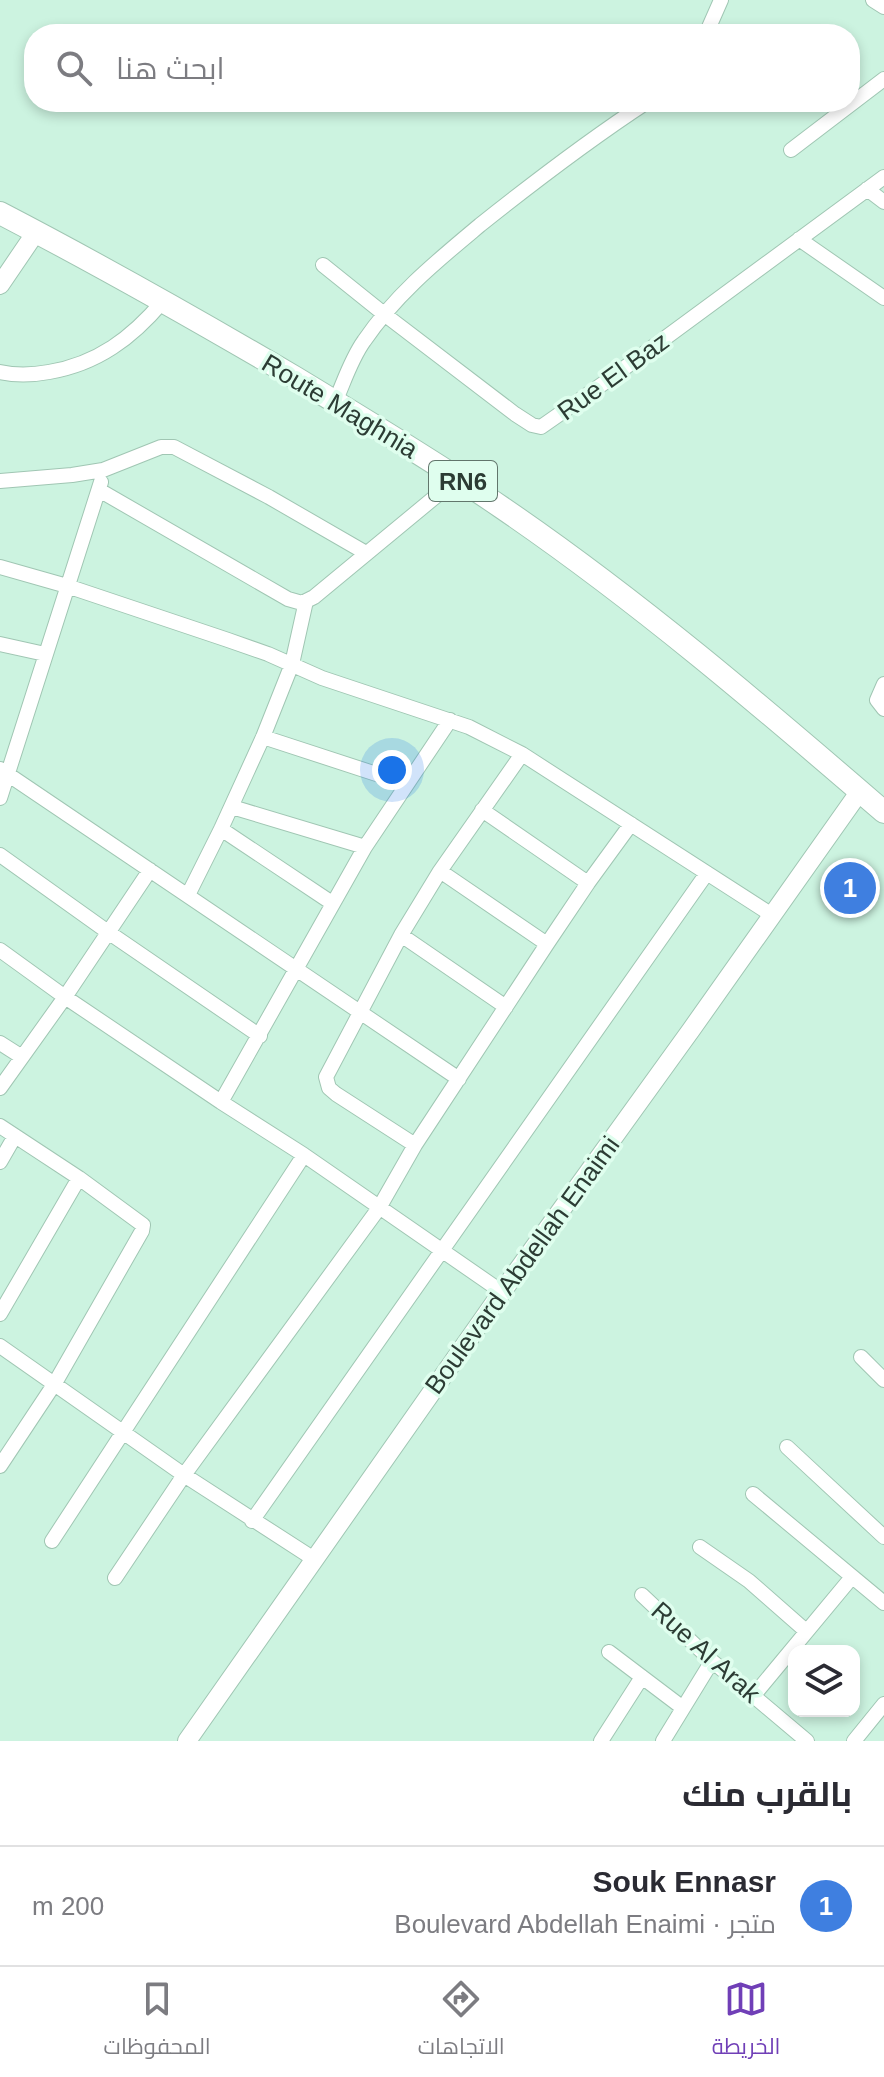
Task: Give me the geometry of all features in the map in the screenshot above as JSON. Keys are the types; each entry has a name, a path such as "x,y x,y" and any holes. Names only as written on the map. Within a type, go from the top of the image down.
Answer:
{"main road":[{"name":"Route Maghnia","path":"0,213 163,301 458,478 647,614 884,812"}],"street":[{"path":"710,24 721,0"},
{"path":"873,0 884,7"},
{"path":"860,97 884,79"},
{"path":"335,402 361,345 384,314 423,272 508,203 632,112"},
{"path":"791,150 841,112"},
{"name":"Rue El Baz","path":"384,314 515,414 541,427 884,177"},
{"path":"867,189 884,202"},
{"path":"0,285 36,232"},
{"path":"799,239 884,298"},
{"path":"323,265 384,314"},
{"path":"0,372 34,375 64,370 93,360 121,343 163,301"},
{"path":"0,481 103,470 161,447 174,447 366,553"},
{"path":"0,798 3,771 45,654 103,470"},
{"path":"99,490 297,602 314,597 458,478"},
{"path":"0,567 228,640 322,678 450,720 498,740 772,915"},
{"path":"188,895 263,737 292,664 306,601"},
{"path":"0,644 45,654"},
{"path":"884,684 877,700 884,709"},
{"path":"221,1102 365,847 450,720"},
{"path":"263,737 407,784"},
{"path":"415,1145 336,1094 329,1088 326,1077 401,935 440,871 522,754"},
{"path":"3,771 459,1079"},
{"name":"Boulevard Abdellah Enaimi","path":"187,1741 502,1292 860,791"},
{"path":"232,807 365,847"},
{"path":"482,810 588,883"},
{"path":"115,1578 184,1475 379,1208 415,1145 588,883 631,824"},
{"path":"221,829 332,903"},
{"path":"0,855 260,1036"},
{"path":"0,1088 150,870"},
{"path":"440,871 547,944"},
{"path":"252,1521 707,873"},
{"path":"401,935 506,1007"},
{"path":"0,950 502,1292"},
{"path":"0,1043 22,1057"},
{"path":"0,1126 143,1225 55,1383 0,1466"},
{"path":"0,1162 15,1136"},
{"path":"52,1541 304,1155"},
{"path":"0,1314 79,1178"},
{"path":"0,1346 184,1475 314,1559"},
{"path":"861,1357 884,1380"},
{"path":"787,1447 884,1537"},
{"path":"753,1494 884,1603"},
{"path":"700,1547 749,1581 806,1631"},
{"path":"754,1695 852,1577"},
{"name":"Rue Al Arak","path":"642,1595 712,1661 754,1695 788,1734 807,1741"},
{"path":"609,1652 683,1708"},
{"path":"663,1741 712,1661"},
{"path":"601,1741 642,1677"},
{"path":"854,1741 884,1704"}],"place":[{"name":"Souk Ennasr","path":"850,888"}]}
